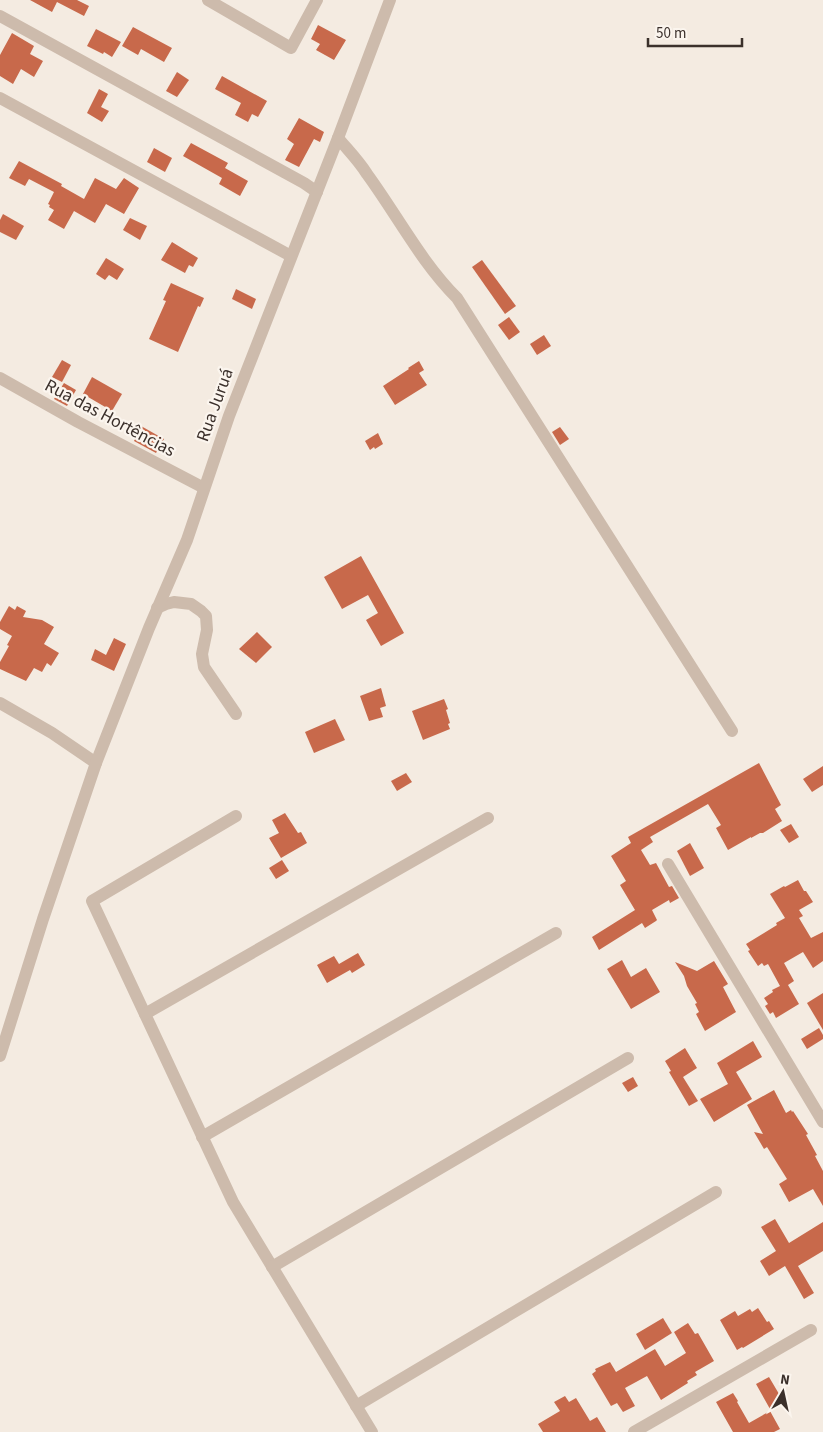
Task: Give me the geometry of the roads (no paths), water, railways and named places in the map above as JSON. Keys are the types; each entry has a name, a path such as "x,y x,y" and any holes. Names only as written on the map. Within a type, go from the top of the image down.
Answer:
{"street":[{"path":"208,0 291,48 317,0"},
{"name":"Rua Juruá","path":"0,1056 96,763 187,540 229,416 390,0"},
{"path":"0,16 304,183 317,192"},
{"path":"0,98 291,256"},
{"path":"338,138 366,172 428,265 457,298 732,731"},
{"name":"Rua das Hortências","path":"0,378 78,422 204,488"},
{"path":"158,608 174,602 191,604 206,616 207,630 202,654 204,667 236,714"},
{"path":"0,702 52,733 96,763"},
{"path":"236,816 92,901 233,1202 372,1432"},
{"path":"145,1014 488,818"},
{"path":"668,864 823,1122"},
{"path":"202,1137 556,933"},
{"path":"272,1267 628,1058"},
{"path":"356,1406 716,1192"},
{"path":"634,1432 811,1330"}]}
